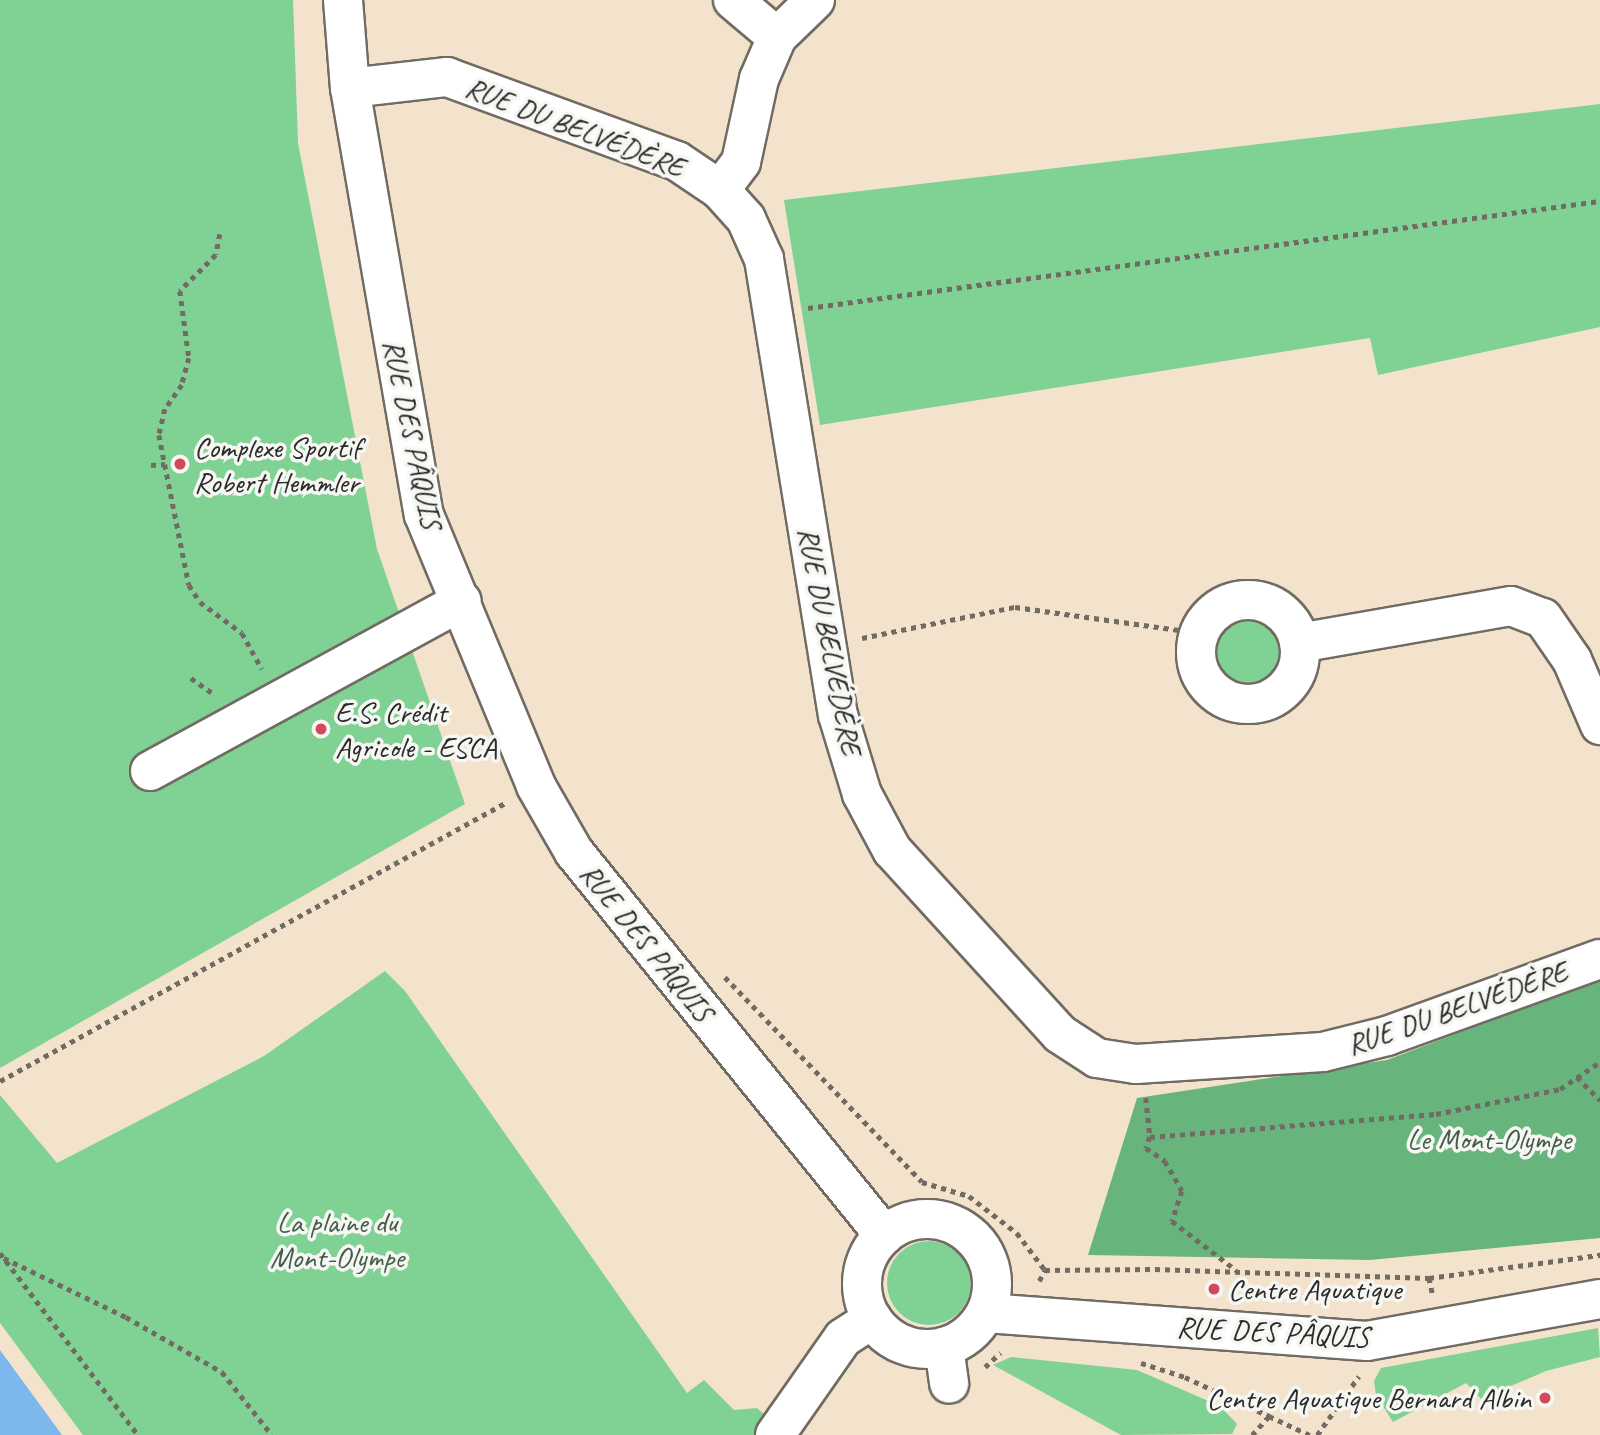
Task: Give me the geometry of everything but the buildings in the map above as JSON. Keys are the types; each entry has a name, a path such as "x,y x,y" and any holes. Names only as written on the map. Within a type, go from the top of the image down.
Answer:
{"street":[{"name":"RUE DES PÂQUIS","path":"343,0 350,88 424,514 536,786 574,852 884,1235"},
{"path":"733,0 777,37"},
{"path":"720,190 741,162 759,79 777,37 815,0"},
{"name":"RUE DU BELVÉDÈRE","path":"350,88 447,77 677,161 720,190 746,219 764,259 838,715 862,794 892,850 1060,1034 1097,1058 1136,1064 1324,1052 1387,1036 1600,958"},
{"path":"1253,600 1283,614 1299,643 1294,677 1268,701 1251,705 1218,696 1205,683 1195,650 1200,633 1221,607 1253,600"},
{"path":"150,771 462,601"},
{"path":"1299,643 1511,606 1543,618 1572,660 1600,725"},
{"path":"925,1219 947,1222 967,1232 982,1249 991,1269 992,1292 986,1313 975,1328 958,1369 903,1345 872,1319 864,1302 864,1266 884,1235 903,1223 925,1219"},
{"name":"RUE DES PÂQUIS","path":"986,1313 1367,1341 1600,1299"},
{"path":"775,1435 843,1338 872,1319"}],"path":[{"path":"772,313 1600,201"},
{"path":"220,234 216,255 180,290 189,358 181,385 165,409 159,435 188,585 200,602 242,633 279,701"},
{"path":"151,466 165,464"},
{"path":"827,645 1014,607 1200,633"},
{"path":"0,1081 536,786"},
{"path":"723,974 922,1182 969,1196 1017,1233 1045,1270"},
{"path":"1237,1271 1172,1222 1182,1191 1166,1161 1146,1148 1150,1138 1436,1114 1560,1088 1600,1062"},
{"path":"1577,1077 1600,1100"},
{"path":"0,1253 138,1435"},
{"path":"1045,1270 1237,1271 1429,1278 1600,1255"},
{"path":"4,1258 126,1318 222,1373 272,1435"},
{"path":"1033,1293 1045,1270"},
{"path":"958,1369 995,1353 1005,1352"},
{"path":"1135,1361 1185,1377 1310,1435"},
{"path":"1317,1435 1367,1364"},
{"path":"1252,1435 1269,1416"}],"green space":[{"name":"Complexe Sportif Robert Hemmler","path":"0,0 293,0 298,143 377,549 465,804 0,1068"},
{"path":"1600,104 1600,327 1378,375 1370,338 820,425 784,200"},
{"path":"1249,613 1263,616 1275,624 1283,636 1286,650 1283,664 1275,676 1263,684 1249,687 1235,684 1223,676 1215,664 1212,650 1215,636 1223,624 1235,616"},
{"name":"La plaine du Mont-Olympe","path":"385,971 405,991 687,1393 704,1380 734,1410 757,1408 787,1435 83,1435 0,1323 0,1095 57,1163 264,1056"},
{"name":"Le Mont-Olympe","path":"1600,979 1600,1238 1370,1260 1088,1255 1137,1098 1387,1060"},
{"path":"921,1241 937,1241 953,1248 964,1259 971,1275 968,1299 959,1313 937,1325 921,1325 905,1318 894,1307 887,1291 887,1275 894,1259 905,1248"},
{"path":"1598,1328 1600,1357 1546,1371 1481,1399 1466,1383 1393,1422 1376,1395 1374,1381 1381,1368"},
{"path":"1011,1357 1137,1370 1220,1406 1237,1424 1232,1434 1121,1435 993,1365"}],"water":[{"path":"0,1350 62,1435 0,1435"}],"place":[{"name":"Complexe Sportif Robert Hemmler","path":"180,464"},
{"name":"E.S. Crédit Agricole - ESCA","path":"321,729"},
{"name":"Centre Aquatique","path":"1214,1289"},
{"name":"Centre Aquatique Bernard Albin","path":"1545,1398"}]}
